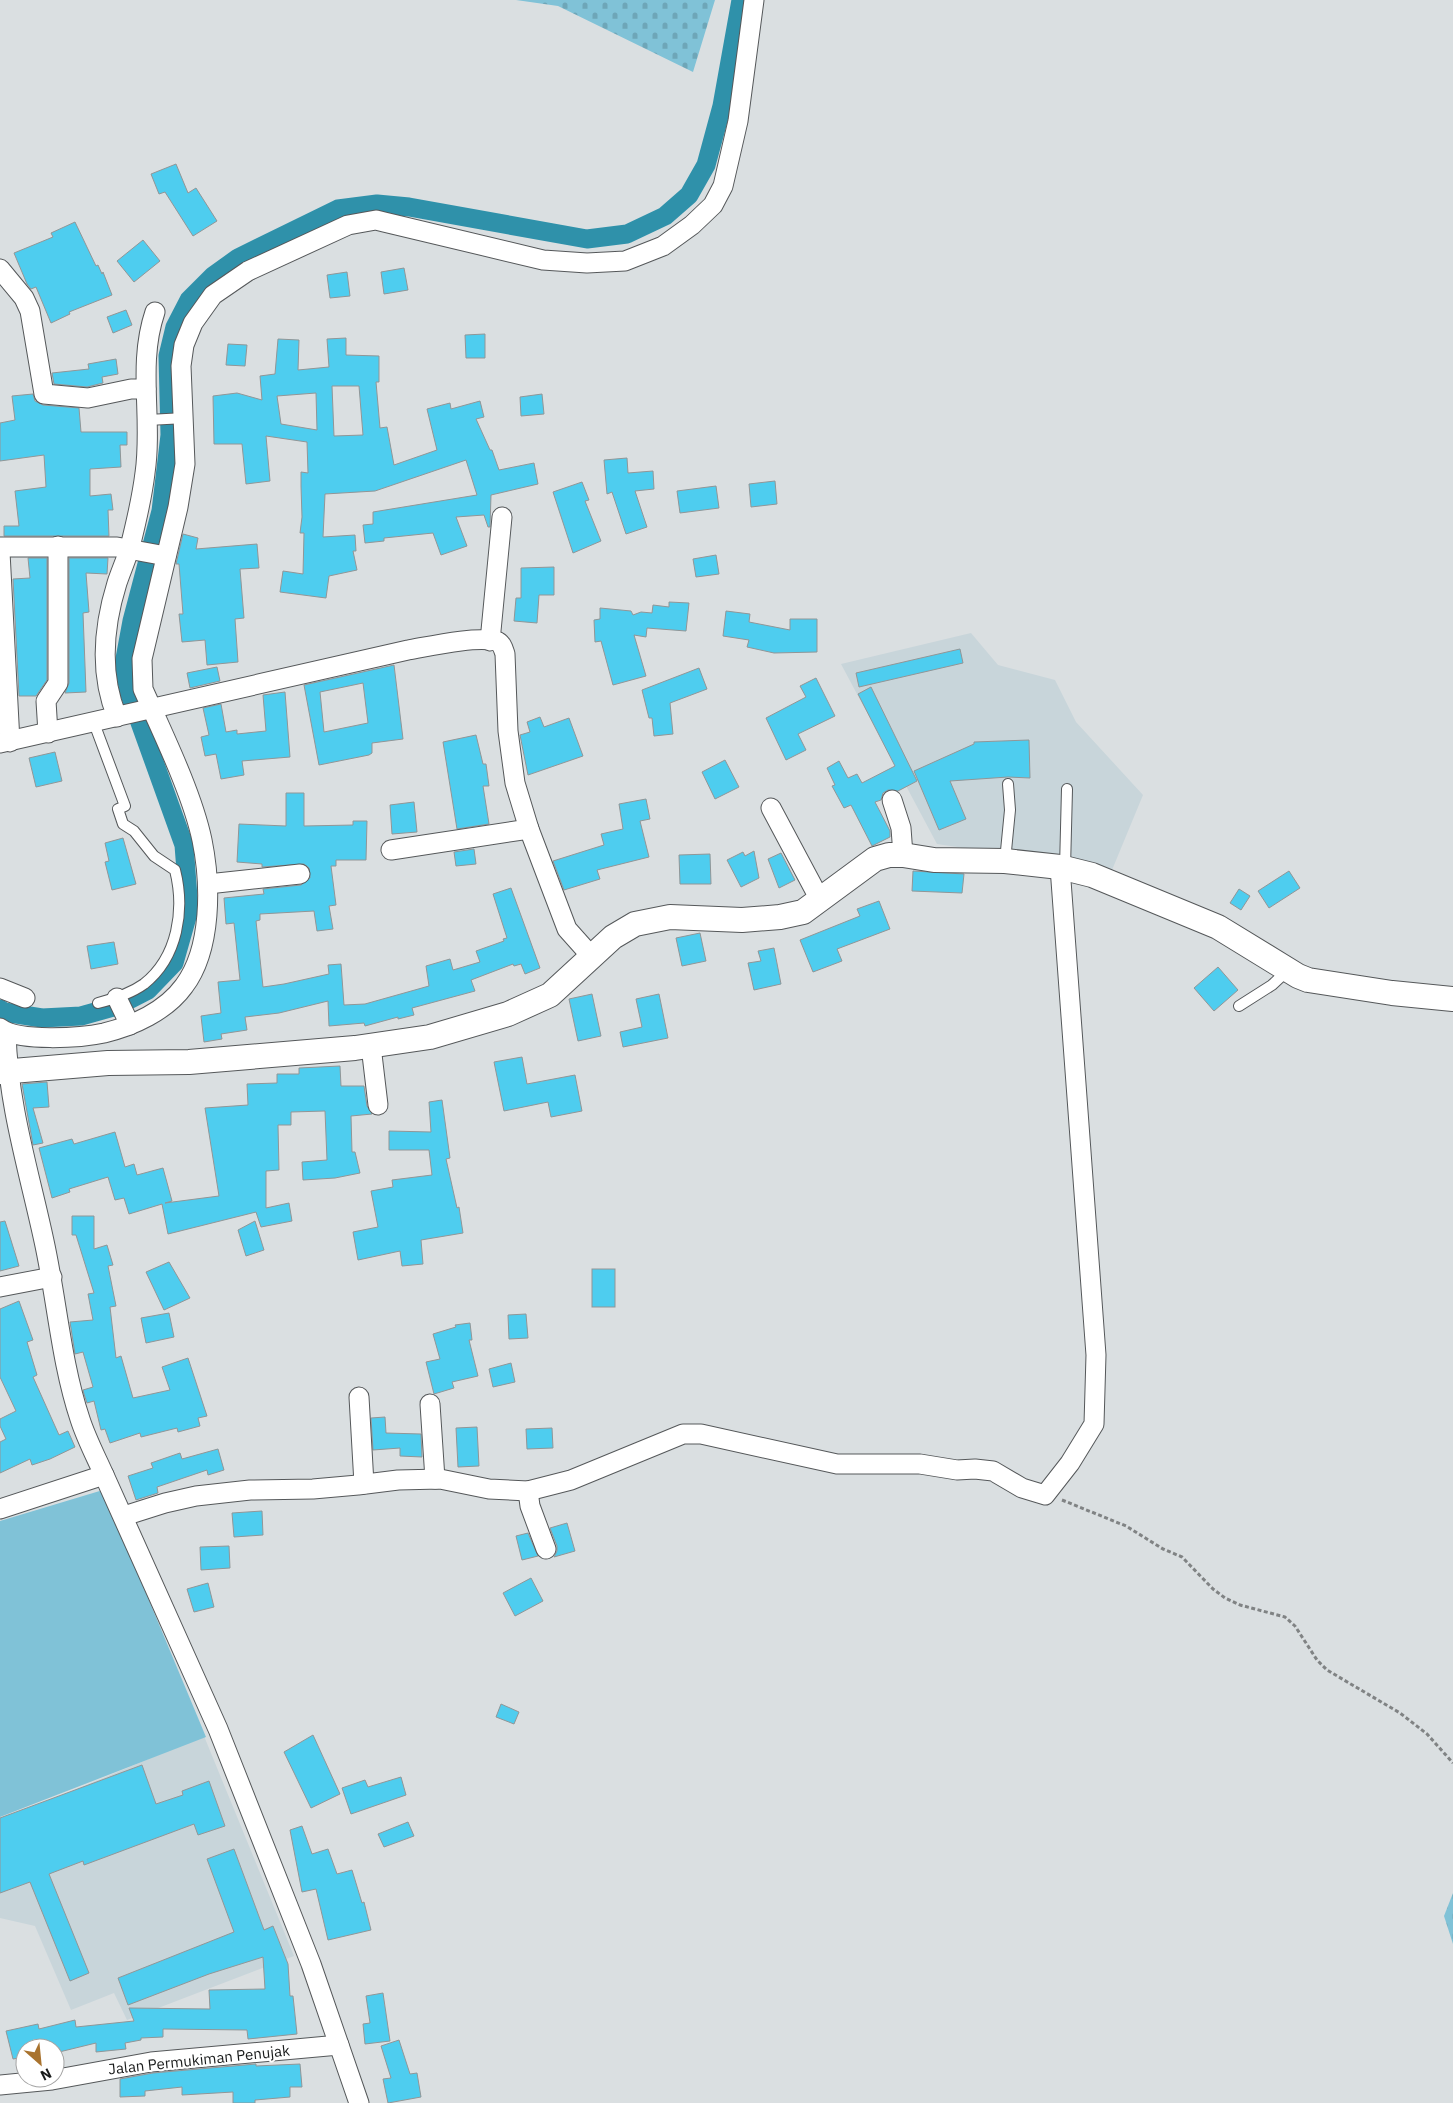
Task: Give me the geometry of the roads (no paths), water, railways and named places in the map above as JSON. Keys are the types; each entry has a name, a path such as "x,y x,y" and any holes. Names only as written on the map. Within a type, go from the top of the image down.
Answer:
{"street":[{"path":"359,2103 311,1964 218,1729 80,1420 66,1364 52,1277 4,1072 3,1031 46,1037 98,1034 130,1023 161,1008 174,998 194,970 206,932 208,884 202,838 173,758 146,709 142,659 163,555 178,507 185,464 179,419 181,366 184,345 192,323 213,295 248,271 348,225 376,220 543,260 587,263 625,261 663,246 692,225 713,206 722,186 738,121 754,0"},
{"path":"0,269 24,298 30,311 44,394 88,398 131,389 146,389"},
{"path":"119,716 107,688 105,636 117,584 135,550 152,420 146,389 145,350 155,312"},
{"path":"490,641 502,517"},
{"path":"0,547 58,546 135,550 163,555"},
{"path":"48,733 46,701 58,683 58,546"},
{"path":"0,552 5,742 408,650 466,642 498,642 505,654 508,731 515,783 529,829 567,929 592,956"},
{"path":"892,800 900,828 903,854"},
{"path":"772,808 819,898"},
{"path":"391,850 529,829"},
{"path":"4,1072 108,1064 189,1062 371,1046 430,1037 508,1014 550,995 613,936 635,924 670,917 742,920 780,918 803,912 819,898 875,859 903,854 934,860 1005,861 1063,868 1092,875 1218,927 1288,970 1308,980 1392,994 1453,999"},
{"path":"124,1516 165,1503 196,1496 250,1490 313,1489 398,1480 435,1479 488,1490 528,1491 571,1480 683,1434 701,1434 837,1464 920,1464 957,1470 993,1471 1022,1488 1044,1495 1070,1463 1094,1424 1096,1355 1063,868"},
{"path":"208,884 300,874"},
{"path":"0,988 25,998"},
{"path":"118,1000 130,1023"},
{"path":"371,1046 378,1105"},
{"path":"0,1287 52,1277"},
{"path":"359,1397 364,1484"},
{"path":"430,1404 435,1479"},
{"path":"0,1509 104,1475"},
{"path":"528,1491 530,1506 546,1549"},
{"name":"Jalan Permukiman Penujak","path":"0,2085 52,2080 151,2062 338,2045"}],"lane":[{"path":"152,420 179,419"},
{"path":"94,723 125,806 118,809 123,824 134,831 154,856 175,870 180,907 176,936 164,959 145,983 118,1000 98,1004"},
{"path":"1005,861 1010,810 1008,784"},
{"path":"1063,868 1067,789"},
{"path":"1239,1006 1272,985 1288,970"}],"waterway":[{"path":"0,1009 4,1012 42,1018 81,1016 117,1006 148,990 174,963 189,910 184,845 129,692 124,664 132,621 161,511 170,435 168,356 175,327 189,300 213,276 238,258 338,209 377,204 409,207 587,239 627,234 665,216 689,195 706,165 722,106 741,0"}]}
